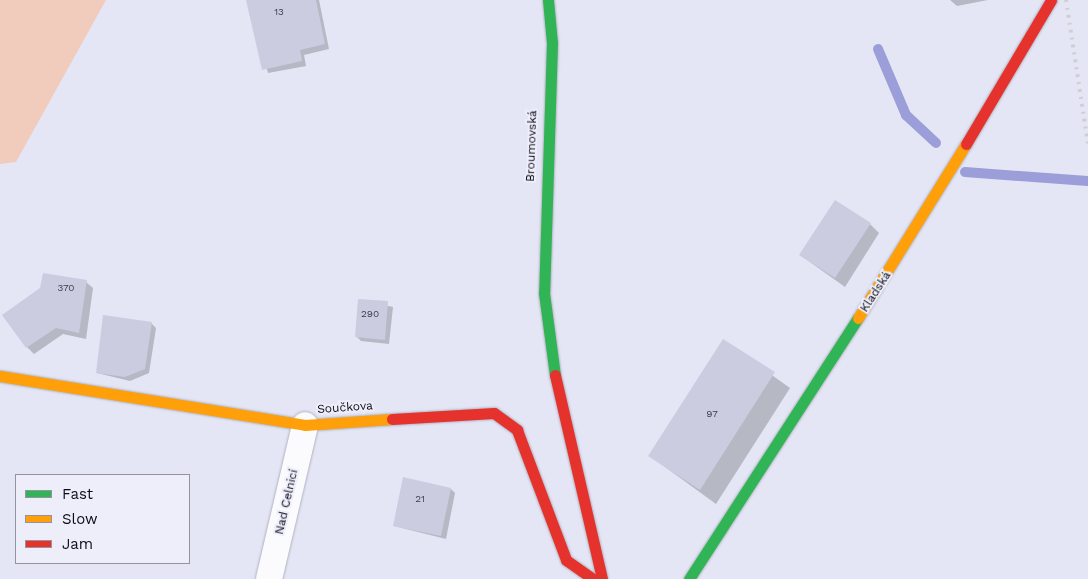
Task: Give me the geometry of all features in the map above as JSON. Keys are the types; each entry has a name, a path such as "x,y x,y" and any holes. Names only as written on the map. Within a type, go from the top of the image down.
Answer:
{"street":[{"name":"Broumovská","path":"548,0 552,43 544,293 552,360 602,579"},
{"name":"Kladská","path":"684,578 915,231 1051,0"},
{"name":"Součkova","path":"0,376 305,425 494,413 508,419 517,430 566,560 593,579"},
{"name":"Nad Celnicí","path":"268,579 305,425"}],"shaded area":[{"path":"0,0 106,0 16,162 0,164"}],"building":[{"path":"246,0 316,0 325,44 300,50 302,61 262,70"},
{"path":"835,200 871,223 835,278 799,255"},
{"path":"43,273 87,280 79,333 56,328 26,348 2,315 40,288"},
{"path":"358,299 388,301 385,340 355,337"},
{"path":"103,315 152,322 145,369 125,377 96,373"},
{"path":"723,339 775,372 700,490 648,456"},
{"path":"403,477 451,488 441,536 393,526"}],"waterway":[{"path":"878,49 906,115 936,143"},
{"path":"965,172 1088,181"}],"railway":[{"path":"1066,0 1088,143"}],"traffic: fast":[{"path":"548,0 552,43 544,293 555,375"},
{"path":"689,579 858,318"}],"traffic: slow":[{"path":"858,318 966,144"},
{"path":"0,376 305,425 392,419"}],"traffic: jam":[{"path":"966,144 1051,0"},
{"path":"555,375 602,579"},
{"path":"392,419 494,413 517,430 566,560 593,579"}]}
